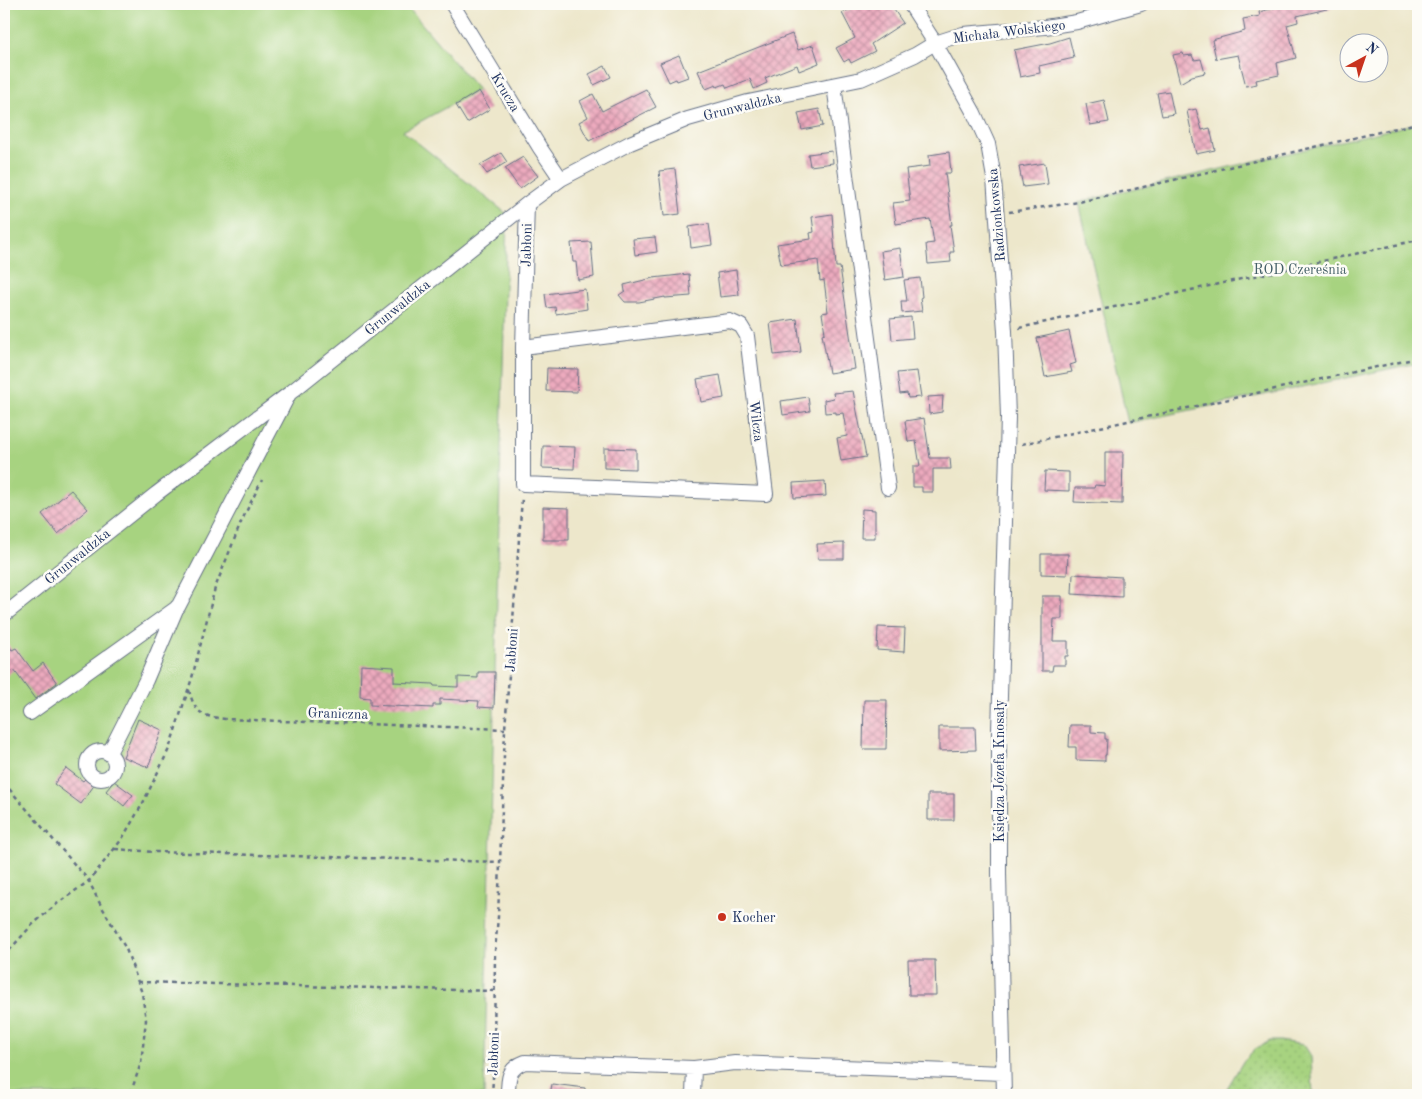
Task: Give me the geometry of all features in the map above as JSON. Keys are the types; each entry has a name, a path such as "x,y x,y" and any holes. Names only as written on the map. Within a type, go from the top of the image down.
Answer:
{"street":[{"name":"Krucza","path":"452,4 561,179"},
{"name":"Radzionkowska","path":"910,4 935,43 974,114 988,144 992,160 1005,331 1007,447"},
{"name":"Michała Wolskiego","path":"935,43 963,34 1045,27 1076,22 1141,4"},
{"name":"Grunwaldzka","path":"4,615 156,494 290,393 526,204 561,179 630,143 688,119 748,102 861,79 915,55 935,43"},
{"path":"834,85 888,488"},
{"name":"Jabłoni","path":"523,484 526,204"},
{"name":"Wilcza","path":"523,347 730,321 741,326 746,336 766,494 523,484"},
{"path":"109,753 146,680 178,607 290,393"},
{"name":"Księdza Józefa Knosały","path":"1004,1095 999,874 999,731 1007,447"},
{"path":"30,713 178,607"},
{"path":"508,1095 510,1073 515,1066 525,1062 694,1068 735,1062 1003,1073"},
{"path":"694,1068 694,1095"}],"path":[{"path":"997,214 1079,202 1418,122"},
{"path":"1005,331 1418,240"},
{"path":"1007,447 1418,358"},
{"path":"4,956 32,925 58,903 89,881 122,839 143,804 169,749 189,688 215,588 242,520 263,478"},
{"name":"Jabłoni","path":"492,1095 495,951 505,729 523,484"},
{"name":"Graniczna","path":"189,688 193,704 202,714 225,719 505,729"},
{"path":"4,783 89,881 126,949 142,993 146,1020 142,1063 130,1095"},
{"path":"114,849 165,853 500,862"},
{"path":"138,982 495,991"}],"green space":[{"path":"4,4 405,4 478,90 403,131 507,214 484,1095 4,1095"},
{"name":"ROD Czereśnia","path":"1418,123 1418,363 1128,423 1079,202"},
{"path":"1270,1041 1304,1045 1311,1056 1313,1095 1223,1095 1244,1060 1255,1049"}],"building":[{"path":"861,4 890,4 903,23 871,44 875,51 851,63 849,59 844,62 836,48 855,38 842,13"},
{"path":"1289,4 1330,4 1331,8 1297,16 1298,22 1287,25 1296,58 1277,63 1279,75 1256,80 1257,84 1246,86 1238,55 1216,59 1212,40 1245,31 1243,19 1260,16 1259,12"},
{"path":"792,34 798,50 813,45 819,63 799,71 797,65 765,78 767,83 754,89 750,79 727,88 725,84 706,89 698,71"},
{"path":"1069,37 1074,58 1039,66 1040,73 1020,77 1014,50"},
{"path":"1183,53 1184,56 1192,55 1194,60 1201,59 1205,73 1192,76 1180,83 1173,55"},
{"path":"679,55 688,77 669,82 660,63"},
{"path":"605,66 611,77 594,85 589,74"},
{"path":"646,89 656,107 589,141 579,122 588,117 580,101 593,94 602,111"},
{"path":"479,91 490,109 467,123 456,105"},
{"path":"1169,91 1174,114 1162,116 1157,93"},
{"path":"1104,100 1109,122 1090,125 1086,104"},
{"path":"819,109 823,126 802,130 798,113"},
{"path":"1196,109 1202,130 1210,128 1215,150 1196,154 1187,111"},
{"path":"832,151 833,163 810,166 808,154"},
{"path":"949,152 951,173 945,173 954,252 950,252 951,262 928,264 926,244 934,243 930,219 896,224 893,203 910,201 906,169 930,166 929,155"},
{"path":"501,153 507,162 487,174 480,165"},
{"path":"523,157 538,176 520,189 505,168"},
{"path":"1045,163 1048,184 1023,187 1019,167"},
{"path":"675,169 680,214 664,216 659,171"},
{"path":"832,214 836,267 840,267 855,369 829,373 822,334 825,333 822,313 828,312 824,280 820,281 818,260 781,265 777,244 811,239 810,233 814,232 812,217"},
{"path":"709,224 712,245 691,248 689,227"},
{"path":"655,237 657,252 635,255 633,239"},
{"path":"591,242 594,277 578,280 576,262 573,262 571,243"},
{"path":"900,248 904,277 885,280 881,251"},
{"path":"736,270 739,295 720,297 717,273"},
{"path":"689,274 691,296 625,302 619,295 625,291 624,285 653,278"},
{"path":"920,278 922,311 902,313 901,301 907,301 904,280"},
{"path":"585,289 587,309 556,314 555,307 547,308 545,294"},
{"path":"911,317 913,338 892,340 890,319"},
{"path":"797,319 801,352 774,355 770,323"},
{"path":"1069,331 1076,363 1070,365 1072,372 1045,377 1037,338"},
{"path":"547,368 578,369 577,392 546,391"},
{"path":"917,371 921,397 908,398 907,393 900,394 897,373"},
{"path":"720,375 724,398 701,402 697,379"},
{"path":"853,391 866,457 841,461 837,438 847,436 843,413 825,413 824,400 834,398 833,393"},
{"path":"943,396 942,412 929,414 928,397"},
{"path":"808,397 810,411 783,415 781,401"},
{"path":"924,418 930,458 950,458 951,469 933,469 933,492 922,492 922,487 913,487 913,466 920,466 916,441 908,442 905,421"},
{"path":"543,446 575,447 574,469 542,468"},
{"path":"604,448 636,449 636,469 604,468"},
{"path":"1105,452 1123,452 1122,504 1074,502 1075,488 1094,488 1095,485 1105,486"},
{"path":"1045,471 1069,472 1069,491 1044,490"},
{"path":"825,481 826,496 794,498 793,483"},
{"path":"71,490 88,509 58,534 42,514"},
{"path":"543,507 569,508 569,540 543,540"},
{"path":"862,509 875,510 875,538 861,538"},
{"path":"844,543 844,559 818,559 817,544"},
{"path":"1041,554 1068,554 1067,575 1041,574"},
{"path":"1073,574 1122,577 1122,597 1072,594"},
{"path":"1042,596 1062,596 1062,619 1054,619 1053,641 1068,641 1068,656 1065,656 1065,665 1053,665 1052,671 1042,671"},
{"path":"878,627 905,628 904,652 877,650"},
{"path":"4,639 12,650 16,648 33,671 43,663 57,683 35,699 14,670 4,678"},
{"path":"361,665 394,667 394,682 433,684 434,686 458,687 458,677 478,678 478,672 495,672 494,708 478,707 479,701 440,699 440,705 433,705 433,708 370,705 370,698 360,697"},
{"path":"864,700 887,700 886,749 863,749"},
{"path":"138,719 162,730 148,767 123,757"},
{"path":"1070,725 1091,725 1091,732 1105,733 1105,739 1107,739 1105,761 1076,760 1076,747 1069,747"},
{"path":"939,727 975,727 976,750 939,751"},
{"path":"66,768 83,781 86,778 95,784 81,804 54,784"},
{"path":"114,781 133,795 124,806 106,791"},
{"path":"928,794 954,794 954,820 928,820"},
{"path":"908,960 935,960 936,995 909,995"},
{"path":"552,1084 585,1088 585,1095 550,1095"}],"place":[{"name":"Kocher","path":"722,917"}]}
